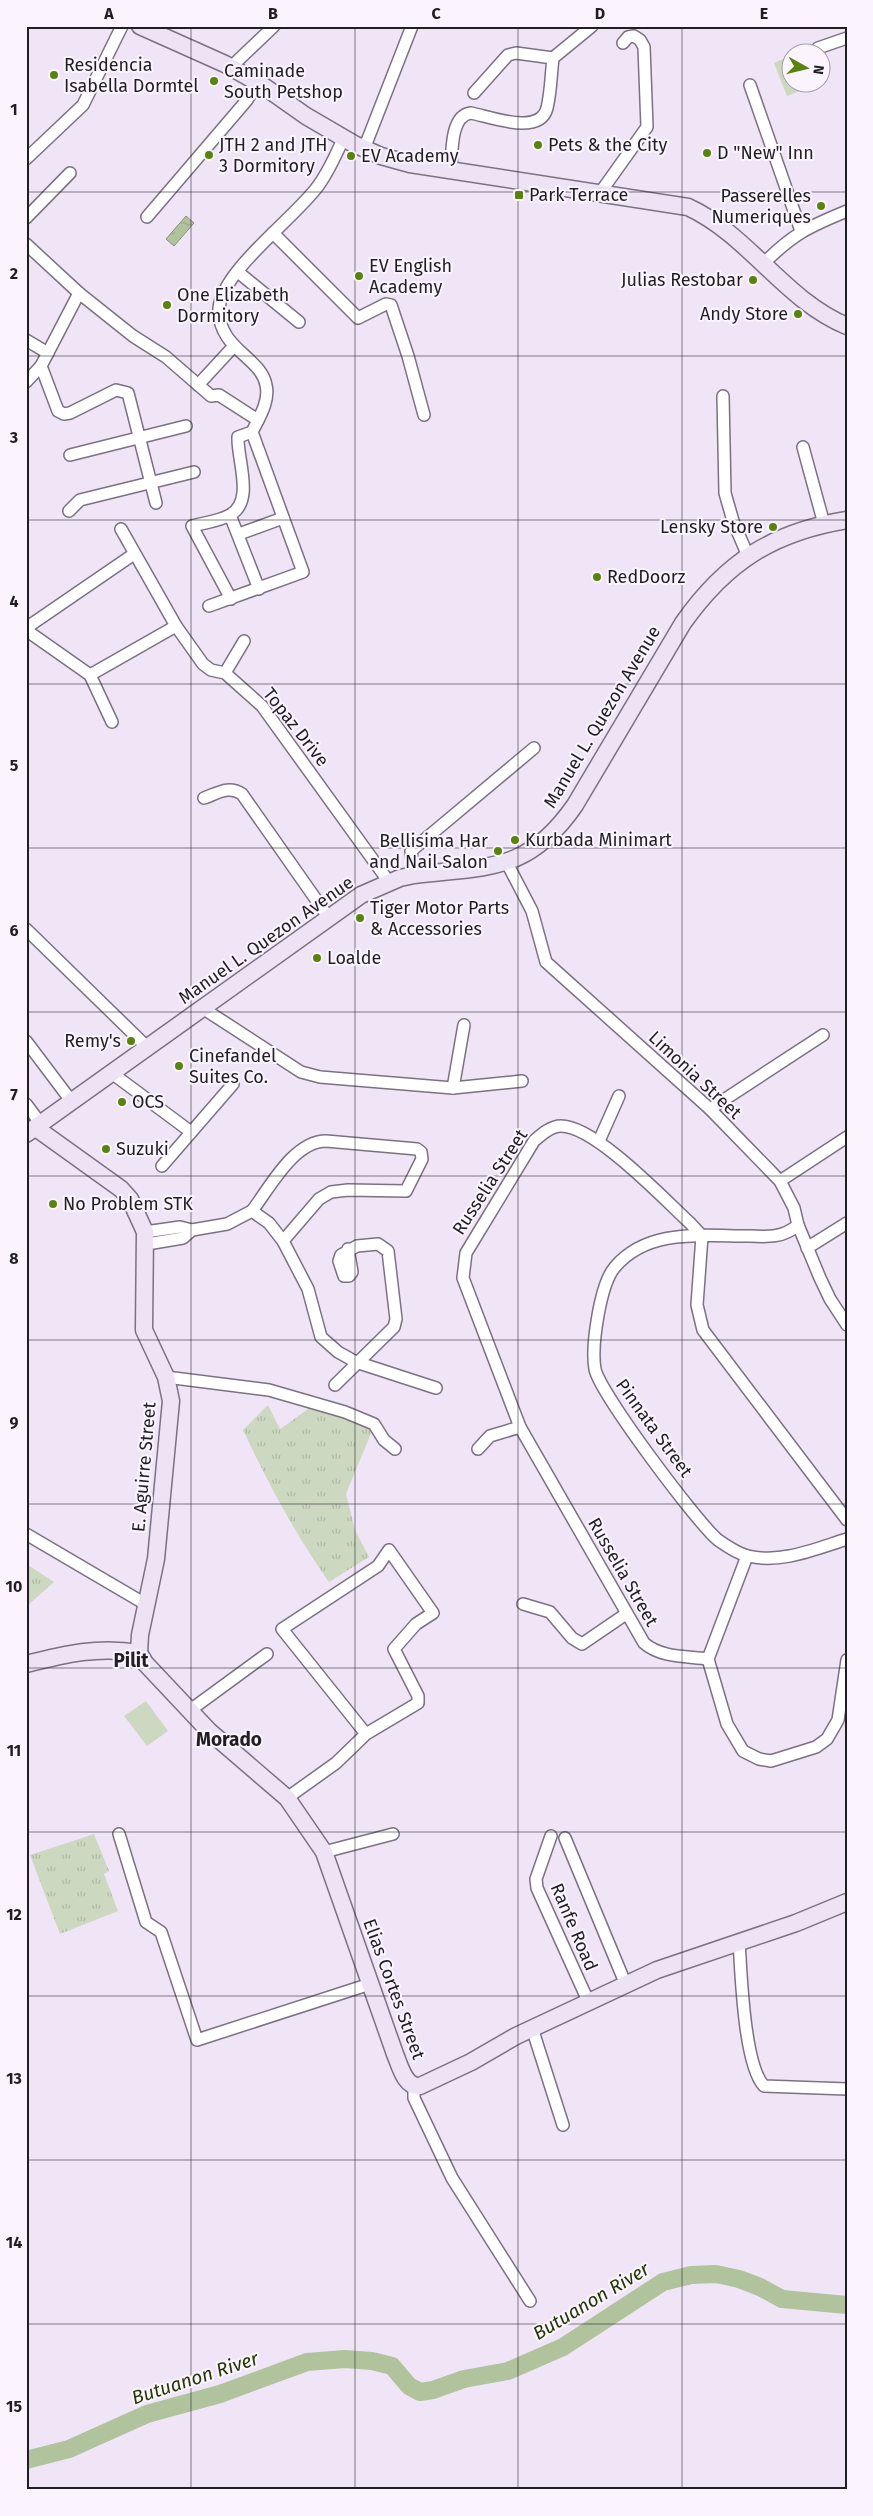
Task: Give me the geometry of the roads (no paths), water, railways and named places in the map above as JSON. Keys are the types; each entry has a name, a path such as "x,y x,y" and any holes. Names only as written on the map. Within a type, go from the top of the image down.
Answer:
{"main road":[{"path":"140,26 257,82 306,116 343,139 364,149 410,164 688,207 708,216 728,230 763,264 818,312 847,326"},
{"name":"Manuel L. Quezon Avenue","path":"34,1129 361,895 389,882 414,874 507,863 523,857 542,845 563,823 683,623 700,598 725,573 748,556 790,533 847,520"},
{"name":"E. Aguirre Street","path":"34,1129 121,1189 130,1199 146,1238 144,1330 166,1377 171,1401 156,1554 140,1635 139,1653"},
{"path":"26,1664 88,1650 113,1648 139,1653"},
{"name":"Elias Cortes Street","path":"139,1653 145,1663 209,1731 287,1798 324,1852 395,2054 409,2084 414,2087 471,2062 532,2028 657,1970 800,1922 847,1902"}],"street":[{"path":"26,159 84,105 122,26"},
{"path":"231,68 274,26"},
{"path":"364,149 412,26"},
{"path":"450,170 458,119 465,114 530,125 539,121 547,110 553,58 592,26"},
{"path":"600,193 647,127 644,47 640,40 634,36 628,37 623,43"},
{"path":"830,44 847,38"},
{"path":"474,92 508,55 516,53 553,58"},
{"path":"147,217 247,100 257,82"},
{"path":"750,86 801,231"},
{"path":"232,599 192,526 230,515 239,506 243,495 238,437 252,432 264,406 267,385 263,376 224,333 219,311 222,292 273,233 317,187 331,166 343,139"},
{"path":"26,218 61,186 70,173"},
{"path":"763,264 785,242 801,231 847,211"},
{"path":"273,233 358,318 386,304 391,305 408,356 424,415"},
{"path":"26,244 79,293 133,336 166,357 211,396 220,395 238,410 258,420"},
{"path":"238,272 299,322"},
{"path":"26,382 48,353 79,293"},
{"path":"26,340 48,353"},
{"path":"198,385 234,346"},
{"path":"40,366 58,411 64,414 70,413 116,390 128,393 156,503"},
{"path":"723,396 725,493 733,521 748,556"},
{"path":"70,455 186,426"},
{"path":"209,606 303,572 252,432"},
{"path":"803,446 824,524"},
{"path":"69,511 80,500 194,472"},
{"path":"230,515 259,589"},
{"path":"239,534 283,518"},
{"name":"Topaz Drive","path":"121,529 176,626 203,664 211,670 225,673 262,706 389,882"},
{"path":"112,722 90,674 26,629 134,554"},
{"path":"90,674 176,626"},
{"path":"225,673 244,641"},
{"path":"414,874 411,851 534,748"},
{"path":"204,798 226,789 232,789 242,794 329,918"},
{"name":"Limonia Street","path":"507,863 532,911 546,962 710,1109 780,1181 794,1208 798,1225 830,1299 847,1325"},
{"path":"26,929 148,1048"},
{"path":"204,1009 301,1072 320,1076 453,1088 522,1081"},
{"path":"453,1088 464,1025"},
{"path":"710,1109 823,1035"},
{"path":"26,1041 72,1102"},
{"path":"113,1074 191,1132"},
{"path":"162,1166 232,1084"},
{"path":"599,1141 619,1096"},
{"path":"26,1104 34,1129"},
{"name":"Russelia Street","path":"702,1236 690,1222 599,1141 575,1128 559,1126 544,1132 534,1141 526,1153 466,1253 463,1278 520,1426 644,1643 652,1650 708,1659"},
{"path":"780,1181 847,1137"},
{"path":"146,1238 180,1227 192,1230 227,1224 252,1211 295,1154 312,1142 326,1141 417,1149 423,1156 404,1192 348,1190 330,1192 319,1199 283,1241"},
{"path":"252,1211 270,1223 283,1241 308,1289 321,1337 338,1352 356,1362 436,1388"},
{"path":"808,1248 847,1224"},
{"name":"Pinnata Street","path":"798,1225 781,1236 661,1238 636,1248 615,1267 606,1280 601,1295 594,1368 605,1394 704,1525 717,1539 746,1556 774,1558 790,1556 847,1539"},
{"path":"702,1236 697,1305 703,1330 847,1520"},
{"path":"335,1385 356,1362 394,1327 396,1319 388,1251 378,1244 348,1249"},
{"path":"166,1377 269,1390 344,1412 374,1424 384,1440 395,1449"},
{"path":"478,1450 490,1436 520,1426"},
{"path":"26,1534 147,1605"},
{"path":"287,1798 336,1763 366,1734 418,1703 418,1696 394,1649 416,1624 432,1613 389,1550 378,1566 282,1629 366,1734"},
{"path":"746,1556 708,1659 727,1724 743,1751 771,1761 816,1747 834,1731 838,1720 847,1660"},
{"path":"523,1604 550,1612 572,1638 582,1644 626,1614"},
{"path":"189,1711 267,1654"},
{"path":"119,1834 146,1922 161,1932 197,2040 370,1984"},
{"path":"324,1852 393,1834"},
{"name":"Ranfe Road","path":"551,1836 536,1879 537,1888 588,2003"},
{"path":"564,1838 626,1985"},
{"path":"739,1941 748,2031 758,2079 764,2086 847,2089"},
{"path":"532,2028 563,2125"},
{"path":"414,2087 414,2098 452,2178 530,2302"}],"water":[{"path":"186,216 194,223 174,246 166,239"}],"waterway":[{"name":"Butuanon River","path":"26,2460 69,2449 147,2414 220,2394 307,2362 345,2359 372,2361 392,2366 409,2386 420,2392 433,2390 464,2379 508,2371 563,2347 663,2282 691,2275 716,2274 739,2279 760,2287 782,2299 847,2305"}],"place":[{"name":"Residencia Isabella Dormtel","path":"54,75"},
{"name":"Caminade South Petshop","path":"214,81"},
{"name":"Pets & the City","path":"538,145"},
{"name":"D \"New\" Inn","path":"707,153"},
{"name":"JTH 2 and JTH 3 Dormitory","path":"209,155"},
{"name":"EV Academy","path":"351,156"},
{"name":"Park Terrace","path":"519,195"},
{"name":"Passerelles Numeriques","path":"821,206"},
{"name":"EV English Academy","path":"359,276"},
{"name":"Julias Restobar","path":"753,280"},
{"name":"One Elizabeth Dormitory","path":"167,305"},
{"name":"Andy Store","path":"798,314"},
{"name":"Lensky Store","path":"773,527"},
{"name":"RedDoorz","path":"597,577"},
{"name":"Kurbada Minimart","path":"515,840"},
{"name":"Bellisima Har and Nail Salon","path":"498,851"},
{"name":"Tiger Motor Parts & Accessories","path":"360,918"},
{"name":"Loalde","path":"317,958"},
{"name":"Remy's","path":"131,1041"},
{"name":"Cinefandel Suites Co.","path":"179,1066"},
{"name":"OCS","path":"122,1102"},
{"name":"Suzuki","path":"106,1149"},
{"name":"No Problem STK","path":"53,1204"}],"district":[{"name":"Pilit","path":"131,1660"},
{"name":"Morado","path":"229,1739"}]}
